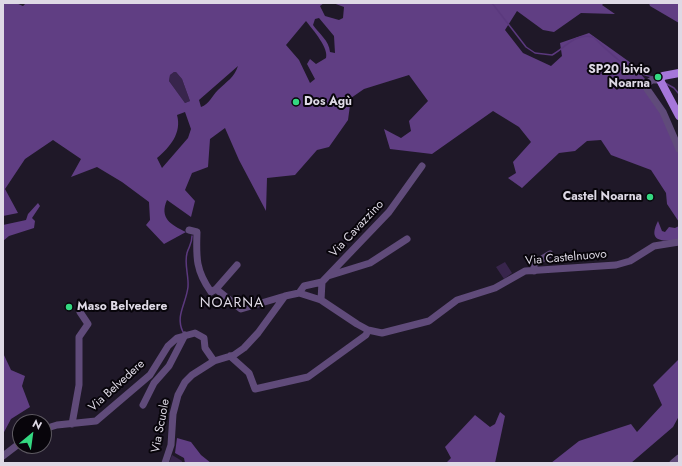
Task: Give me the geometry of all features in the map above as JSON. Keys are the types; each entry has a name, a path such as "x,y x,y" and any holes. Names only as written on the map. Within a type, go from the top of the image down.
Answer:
{"main road":[{"path":"679,73 662,78 679,116"}],"street":[{"path":"679,107 662,78 649,81 646,84 647,89 663,112 679,149"},
{"name":"Via Cavazzino","path":"299,293 304,286 322,282 328,276 372,228 389,212 422,166"},
{"path":"189,230 197,232 197,264 201,278 211,292 216,289 237,265"},
{"path":"328,276 370,263 407,239"},
{"name":"Via Castelnuovo","path":"299,293 321,300 368,330 382,333 429,321 457,300 495,288 525,271 616,265 630,260 654,246 679,242"},
{"path":"534,271 534,264 550,254"},
{"path":"321,300 322,282"},
{"path":"216,289 241,309 299,293"},
{"name":"Via Scuole","path":"165,463 171,445 172,414 178,395 185,382 192,375 214,361 230,356 244,348 285,296"},
{"name":"Via Belvedere","path":"72,424 80,378 79,337 88,324 80,312"},
{"path":"230,356 249,373 255,389 308,377 366,335 368,330"},
{"path":"185,335 195,333 204,338 205,348 214,361"},
{"name":"Via Belvedere","path":"52,427 96,421 150,375 168,346 177,338 185,335"},
{"name":"Via Belvedere","path":"142,405 154,383 169,366 185,335"},
{"path":"3,456 12,449"},
{"path":"673,463 679,458"}],"shaded area":[{"path":"3,3 16,3 23,6 26,3 324,3 320,6 325,16 339,20 343,18 344,7 333,3 604,3 602,5 615,14 581,13 554,32 543,30 517,11 505,30 523,53 551,66 562,56 560,43 589,33 631,63 645,79 646,89 662,112 679,151 679,222 667,204 666,193 651,170 611,155 601,140 587,141 575,151 559,153 522,188 508,178 516,173 513,162 531,142 519,127 493,111 432,154 390,149 384,129 401,138 411,131 409,121 428,101 409,75 364,89 351,98 348,120 329,147 317,150 295,175 267,178 266,211 239,160 225,128 210,139 208,167 192,173 185,190 195,201 191,217 167,200 164,212 168,220 171,224 186,232 164,244 146,225 150,220 149,202 122,182 97,167 71,177 81,159 53,140 25,159 5,189 18,213 3,216","holes":["319,18 334,36 335,53 330,52 328,44 313,25 315,19","306,21 320,39 325,49 326,58 316,64 310,59 307,64 315,79 310,83 299,60 286,45","238,66 232,76 206,104 201,107 199,100","176,72 182,79 190,101 185,103 169,81 170,75","185,112 191,129 188,138 162,168 157,158 174,139 178,128 177,115"]},
{"path":"649,3 679,3 679,23 650,6"},
{"path":"176,72 182,79 190,101 185,103 169,81 170,75"},
{"path":"38,203 40,206 32,218 35,221 34,228 9,236 3,241 3,225 26,220 28,214"},
{"path":"658,221 662,231 665,232 669,227 675,228 679,226 679,240 667,241 658,239 654,233"},
{"path":"505,262 512,273 504,279 496,267"},
{"path":"3,353 11,370 25,376 22,386 30,407 19,414 12,414 12,418 3,434"},
{"path":"679,359 679,416 673,427 631,463 551,463 579,441 631,424 637,432 662,405 653,385"},
{"path":"500,412 505,416 495,463 446,463 451,458 445,447 475,415 490,427 495,424"},
{"path":"177,438 191,442 201,455 211,463 185,463 184,458 175,453"},
{"path":"172,455 182,461 182,463 169,463"}],"waterway":[{"path":"492,3 526,47 535,53 552,55 576,39 587,36 593,37 620,62 644,75 653,77"},
{"path":"665,83 674,88 679,94"},
{"path":"183,332 180,321 188,287 186,257 192,241 192,236"}],"place":[{"name":"SP20 bivio Noarna","path":"658,77"},
{"name":"Dos Agù","path":"296,102"},
{"name":"Castel Noarna","path":"650,197"},
{"name":"Maso Belvedere","path":"69,307"}],"district":[{"name":"NOARNA","path":"232,304"}]}
